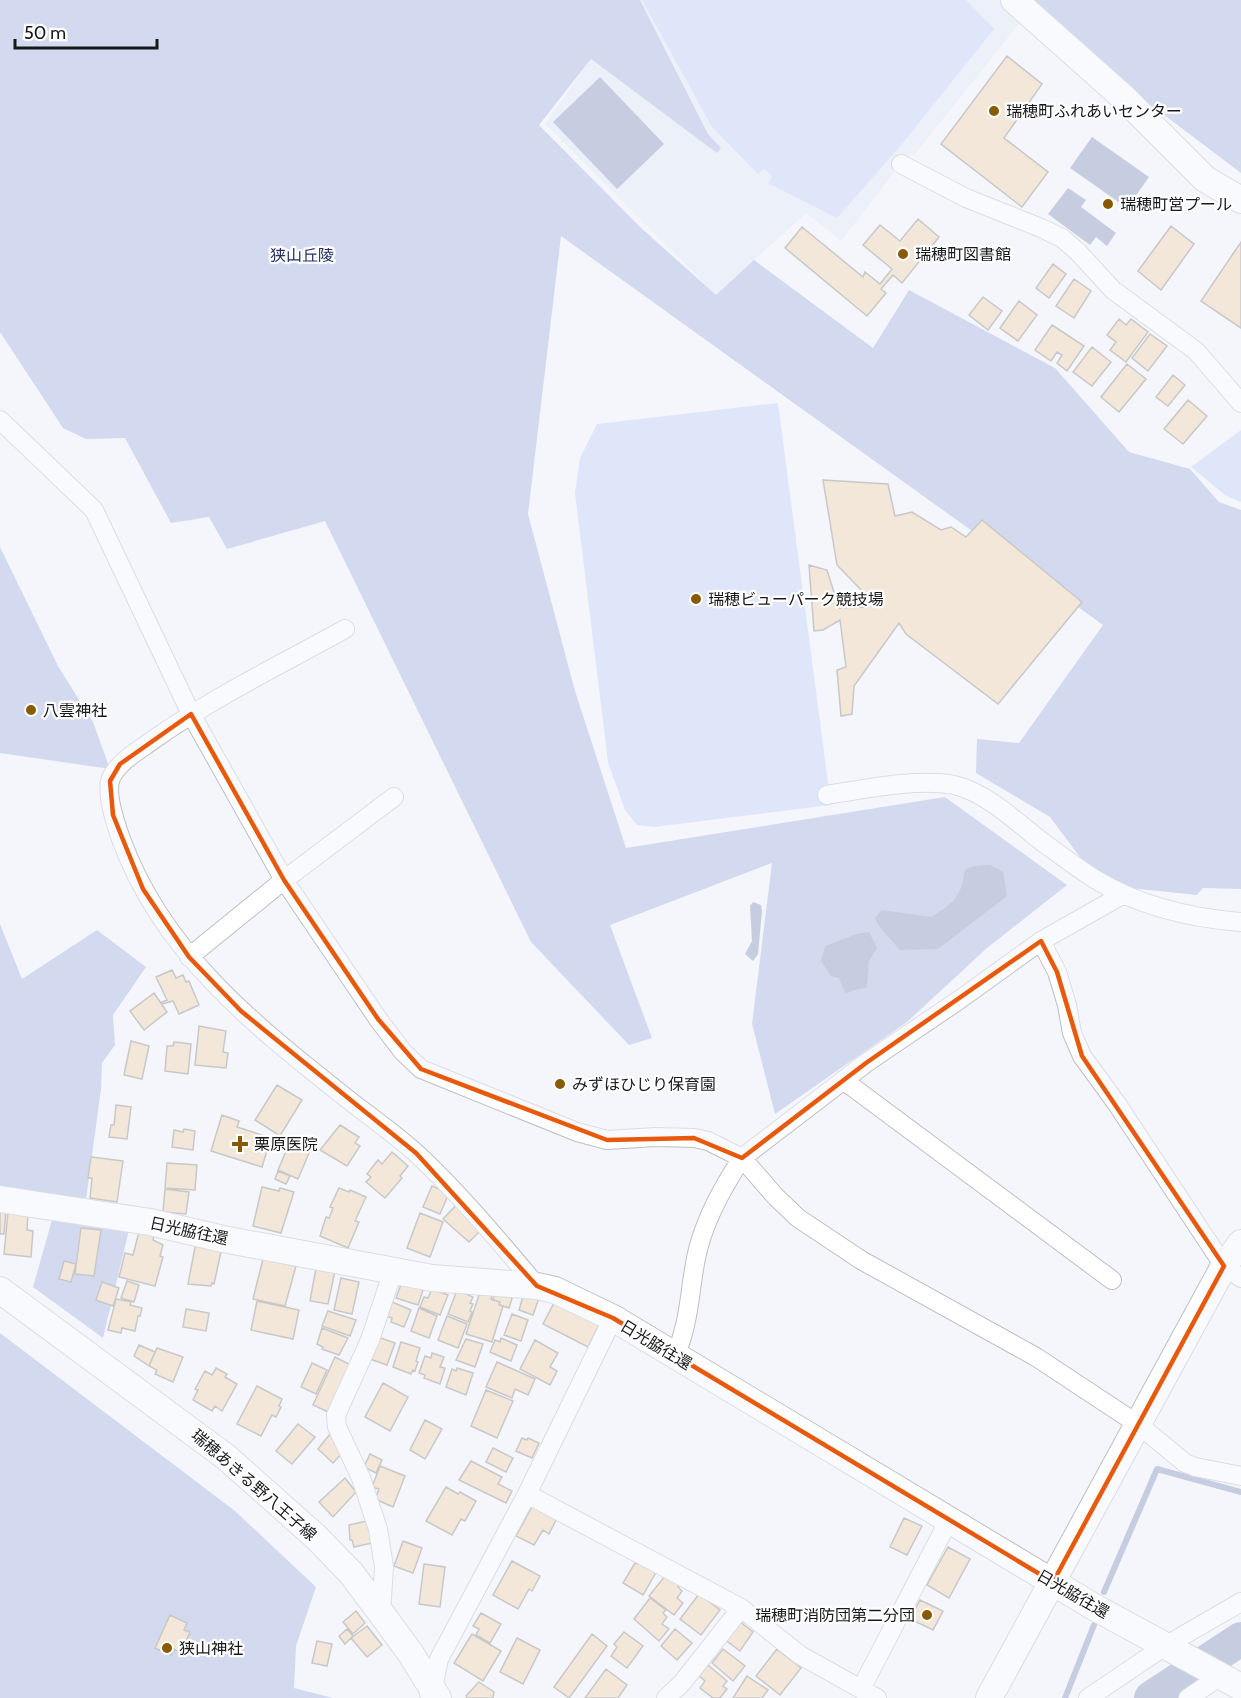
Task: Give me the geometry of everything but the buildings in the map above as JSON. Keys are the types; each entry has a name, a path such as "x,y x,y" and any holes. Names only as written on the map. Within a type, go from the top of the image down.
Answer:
{"street":[{"path":"1014,0 1123,97 1205,179 1241,201"},
{"path":"902,164 966,198 1062,238 1113,290 1196,351 1241,403"},
{"path":"0,420 94,510 191,714 284,880 378,1019 403,1052 420,1069 577,1132 607,1140 656,1137 694,1138 742,1158 798,1218 861,1260 1036,1356 1139,1425 1185,1463 1241,1476"},
{"path":"345,629 191,714 120,764 110,781 112,816 126,854 143,889 189,957 241,1011 318,1076 416,1153 469,1206 537,1286"},
{"path":"827,795 932,782 956,785 981,796 1094,879 1124,894 1169,911 1241,922"},
{"path":"189,957 284,880 394,797"},
{"path":"675,1356 690,1310 696,1260 703,1234 730,1175 742,1158 843,1080 1041,941 1124,894"},
{"path":"1041,941 1057,972 1067,1005 1072,1033 1082,1056 1233,1272"},
{"path":"843,1080 1112,1280"},
{"name":"日光脇往還","path":"0,1199 150,1222 223,1239 432,1278 537,1286 555,1290 613,1318 1053,1582 1225,1678"},
{"path":"989,1698 1139,1425 1233,1272 1241,1244"},
{"path":"381,1613 384,1567 378,1528 361,1478 337,1427 336,1414 370,1340 393,1271"},
{"name":"瑞穂あきる野八王子線","path":"0,1290 226,1456 316,1537 351,1573 381,1613 433,1694"},
{"path":"433,1694 439,1659 527,1494 613,1318"},
{"path":"527,1494 741,1608 800,1655 869,1694 949,1520"},
{"path":"1088,1698 1241,1602"},
{"path":"666,1698 682,1683 741,1608"},
{"path":"1188,1698 1225,1678"}],"highlighted area":[{"path":"191,714 284,880 378,1019 421,1069 607,1140 694,1138 742,1158 866,1063 1041,941 1057,972 1082,1056 1224,1266 1053,1582 613,1318 537,1286 416,1153 241,1011 189,957 143,889 113,815 110,781 120,764"}],"shaded area":[{"path":"640,0 999,0 1022,20 915,154 907,156 841,241 806,213 716,295 545,124 591,59 718,153 721,147 708,134"},
{"path":"642,0 966,0 994,29 902,144 837,218 768,183 772,176 764,169 758,174 712,127"},
{"path":"600,77 664,144 617,189 553,122"},
{"path":"1092,137 1149,177 1127,208 1070,168"},
{"path":"1068,188 1086,200 1081,207 1116,233 1107,246 1096,237 1090,245 1048,214"},
{"name":"瑞穂ビューパーク競技場","path":"778,403 831,805 654,827 637,825 625,810 608,762 575,493 580,458 597,424"},
{"path":"1241,430 1241,502 1225,495 1191,467"},
{"path":"990,865 1003,872 1007,896 938,949 900,950 879,926 875,918 882,910 931,917 955,899 967,869"},
{"path":"753,902 761,905 762,911 758,954 753,961 745,954 752,941 750,906"},
{"path":"869,932 877,948 869,961 867,987 845,993 839,978 831,976 821,961 825,946"}],"green space":[{"name":"狭山丘陵","path":"0,0 640,0 708,134 721,148 717,153 591,59 539,125 639,226 716,295 754,260 873,348 909,290 1055,368 1129,452 1190,469 1219,502 1241,510 1241,889 1203,888 1197,895 1101,885 1050,817 976,773 977,739 1019,743 1103,625 561,236 528,514 575,691 626,848 945,797 1067,885 987,948 907,1022 775,1114 752,1024 772,863 610,925 652,1038 629,1045 531,942 325,521 227,549 209,517 171,523 125,438 86,439 63,428 0,332"},
{"path":"1033,0 1241,0 1241,173 1151,105 1086,50"},
{"path":"0,547 58,666 93,722 110,769 0,753"},
{"path":"0,924 22,979 97,930 146,967 113,1015 115,1045 102,1063 101,1089 86,1200 0,1188"},
{"path":"54,1213 129,1230 103,1338 33,1287"},
{"path":"0,1333 235,1511 316,1587 296,1646 294,1688 333,1698 0,1698"}],"waterway":[{"path":"1104,1592 1157,1469 1241,1492"},
{"path":"1065,1698 1094,1625"},
{"path":"1151,1698 1241,1639"}],"place":[{"name":"瑞穂町ふれあいセンター","path":"994,111"},
{"name":"瑞穂町営プール","path":"1108,204"},
{"name":"瑞穂町図書館","path":"903,254"},
{"name":"瑞穂ビューパーク競技場","path":"696,599"},
{"name":"八雲神社","path":"31,710"},
{"name":"みずほひじり保育園","path":"560,1084"},
{"name":"栗原医院","path":"240,1144"},
{"name":"瑞穂町消防団第二分団","path":"927,1615"},
{"name":"狭山神社","path":"167,1648"}]}
